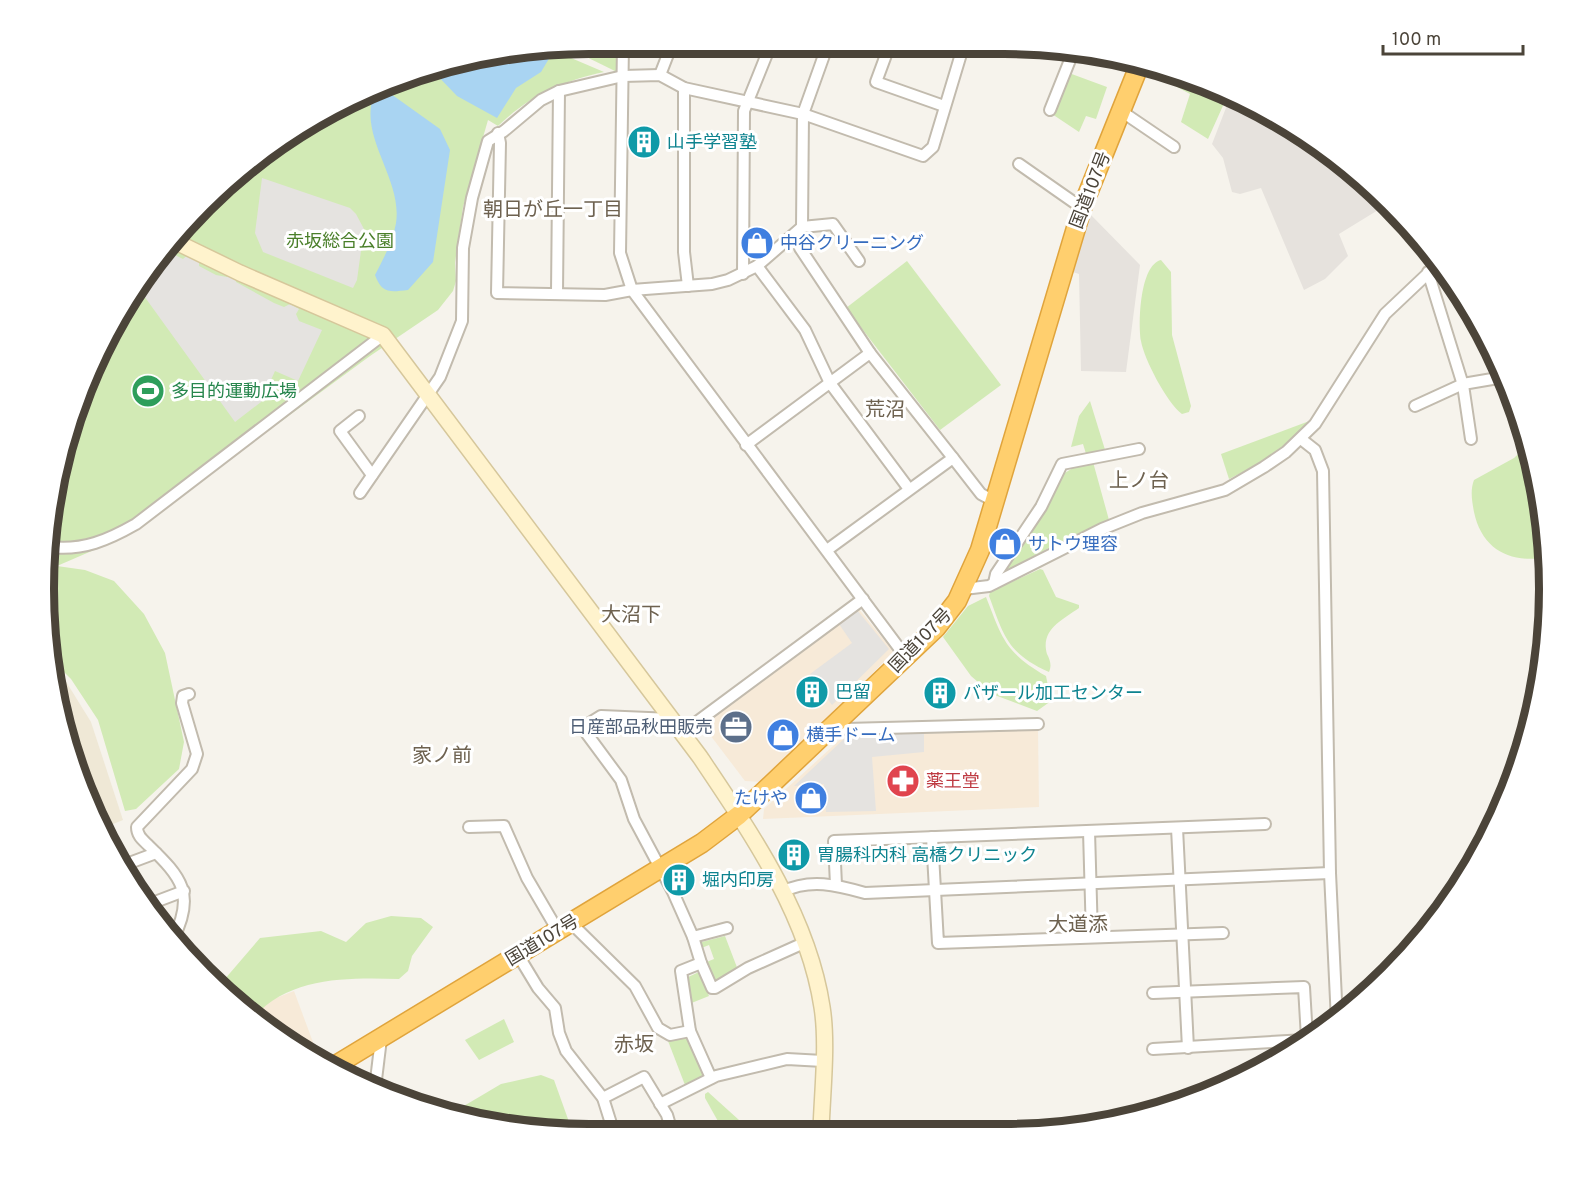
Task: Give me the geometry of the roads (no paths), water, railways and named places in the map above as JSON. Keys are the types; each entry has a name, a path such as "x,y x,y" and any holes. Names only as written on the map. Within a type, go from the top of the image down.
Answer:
{"highway":[{"name":"国道107号","path":"340,1063 660,870 739,815 936,628 964,589 996,502 1083,208 1137,71"}],"street":[{"path":"623,54 621,254 632,290 905,656"},
{"path":"660,75 668,54"},
{"path":"743,274 744,111 766,54"},
{"path":"802,227 803,114 824,54"},
{"path":"886,54 876,82 944,106"},
{"path":"360,493 440,377 462,321 464,238 488,141 504,131 541,100 559,91 623,76 660,75 684,88 803,114 923,156 933,147 961,54"},
{"path":"1050,110 1071,59"},
{"path":"684,88 684,252 688,286"},
{"path":"557,294 559,91"},
{"path":"1121,111 1174,147"},
{"path":"498,133 500,143 497,293 604,295 632,290 712,284 743,274 757,266 802,227 833,224 859,261"},
{"path":"1019,164 1083,208"},
{"path":"180,244 240,273 382,335 672,719 739,815 782,892 806,942 823,1010 821,1124"},
{"path":"800,248 870,353 981,494 996,502"},
{"path":"757,266 805,330 830,383 909,489"},
{"path":"964,589 994,583 1102,529 1142,513 1225,490 1264,467 1301,439 1315,424 1385,314 1432,269"},
{"path":"1428,272 1463,384 1471,439"},
{"path":"56,548 71,549 97,544 136,524 382,335"},
{"path":"746,445 870,353"},
{"path":"1414,406 1463,384 1496,378"},
{"path":"359,416 340,431 372,474"},
{"path":"1301,439 1316,450 1323,471 1330,873 1336,1008"},
{"path":"994,583 996,574 1052,488 1062,464 1139,449"},
{"path":"827,550 953,458"},
{"path":"682,733 863,599"},
{"path":"177,930 184,891 179,877 140,837 137,827 192,769 196,754 182,703 183,696 189,694"},
{"path":"672,719 602,716 585,726 586,734 621,780 634,819 693,937 712,988 748,968 806,942"},
{"path":"836,725 846,729 1038,724"},
{"path":"836,885 834,841 1266,824"},
{"path":"469,827 504,826 527,878 564,927 635,986 658,1028 670,1035 690,1031"},
{"path":"1177,828 1188,1048"},
{"path":"1089,831 1092,937"},
{"path":"932,837 938,942 1223,933"},
{"path":"130,863 156,853"},
{"path":"782,892 795,886 828,883 865,893 1330,873"},
{"path":"155,902 184,891"},
{"path":"693,937 727,928"},
{"path":"518,955 538,988 555,1008 559,1033 566,1051 603,1098 611,1124"},
{"path":"701,963 681,971 690,1031 711,1078"},
{"path":"1153,993 1304,987 1306,1031"},
{"path":"376,1080 381,1040"},
{"path":"1153,1049 1291,1040"},
{"path":"660,1104 711,1078 787,1059 823,1060"},
{"path":"603,1098 644,1077 669,1124"}],"water":[{"path":"551,55 541,72 516,88 497,118 457,96 438,76 485,64"},
{"path":"389,93 440,129 450,150 433,262 408,290 384,289 375,275 395,230 396,206 393,190 375,140 371,124 373,100"}],"place":[{"name":"山手学習塾","path":"644,142"},
{"name":"中谷クリーニング","path":"757,243"},
{"name":"多目的運動広場","path":"148,391"},
{"name":"サトウ理容","path":"1005,544"},
{"name":"巴留","path":"812,692"},
{"name":"バザール加工センター","path":"940,693"},
{"name":"日産部品秋田販売","path":"736,727"},
{"name":"横手ドーム","path":"783,735"},
{"name":"薬王堂","path":"903,781"},
{"name":"たけや","path":"811,798"},
{"name":"胃腸科内科 高橋クリニック","path":"794,855"},
{"name":"堀内印房","path":"679,880"}],"district":[{"name":"朝日が丘一丁目","path":"553,209"},
{"name":"荒沼","path":"885,409"},
{"name":"上ノ台","path":"1139,480"},
{"name":"大沼下","path":"631,614"},
{"name":"家ノ前","path":"442,755"},
{"name":"大道添","path":"1078,924"},
{"name":"赤坂","path":"634,1044"}],"park label":[{"name":"赤坂総合公園","path":"340,241"}]}
